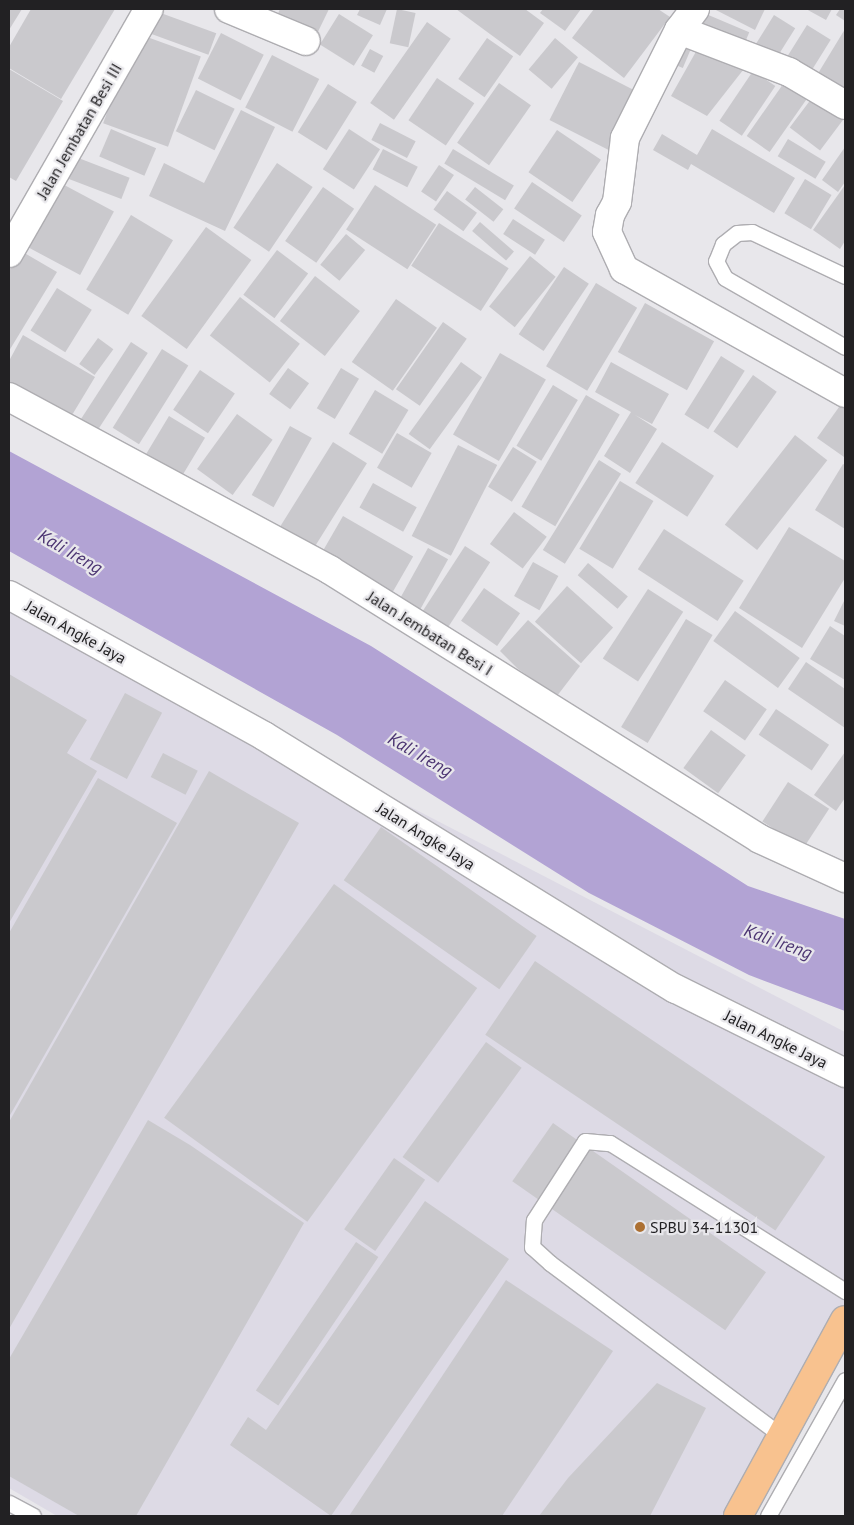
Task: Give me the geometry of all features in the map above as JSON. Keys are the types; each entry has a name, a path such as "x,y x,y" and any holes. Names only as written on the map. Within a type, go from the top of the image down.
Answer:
{"highway":[{"path":"738,1516 845,1320"}],"street":[{"name":"Jalan Jembatan Besi III","path":"9,253 149,9"},
{"path":"229,9 306,41"},
{"path":"695,9 679,30 625,138 617,202 610,216 607,232 610,240 624,269 845,393"},
{"path":"679,30 789,72 845,105"},
{"name":"Jalan Jembatan Besi I","path":"9,397 330,570 760,839 845,878"},
{"name":"Jalan Angke Jaya","path":"9,595 264,736 676,989 845,1073"}],"lane":[{"path":"845,276 752,232 737,233 723,244 716,261 725,278 845,347"},
{"path":"782,1436 550,1264 532,1247 534,1220 585,1141 610,1143 845,1292"},
{"path":"768,1516 845,1380"},
{"path":"9,1503 33,1516"}],"shaded area":[{"path":"9,599 845,1032 845,1330 742,1516 57,1516 9,1488"}],"water":[{"name":"Kali Ireng","path":"9,451 371,646 748,886 845,919 845,1011 749,975 589,893 337,735 9,551"}],"building":[{"path":"9,9 22,9 9,30"},
{"path":"31,9 115,9 61,99 9,68 9,47"},
{"path":"280,9 329,9 314,40 274,22"},
{"path":"360,9 387,9 380,25 357,15"},
{"path":"397,9 416,13 408,47 390,43"},
{"path":"456,9 525,9 544,23 520,56"},
{"path":"543,9 581,9 565,31 540,13"},
{"path":"594,9 658,9 670,17 624,78 572,38"},
{"path":"714,9 765,9 755,30"},
{"path":"806,9 832,9 826,20"},
{"path":"840,9 845,9 845,21 836,15"},
{"path":"158,12 216,33 208,55 150,34"},
{"path":"339,14 373,35 354,66 320,45"},
{"path":"706,14 749,32 742,50 699,31"},
{"path":"774,15 795,28 772,66 751,52"},
{"path":"427,22 451,39 394,120 370,103"},
{"path":"807,25 831,40 805,81 782,66"},
{"path":"845,29 845,99 814,80"},
{"path":"136,33 201,57 168,147 103,123"},
{"path":"221,33 264,55 241,100 198,78"},
{"path":"487,38 513,56 485,97 458,79"},
{"path":"555,38 578,57 552,89 529,69"},
{"path":"678,41 692,47 683,68 669,62"},
{"path":"698,48 747,65 707,116 671,96"},
{"path":"370,49 383,56 374,73 361,66"},
{"path":"272,55 319,79 292,132 245,108"},
{"path":"579,62 639,92 609,150 549,120"},
{"path":"9,69 63,101 16,181 9,177"},
{"path":"753,71 775,86 742,136 719,121"},
{"path":"788,77 811,93 770,152 747,136"},
{"path":"437,78 474,103 446,145 408,120"},
{"path":"499,83 531,105 489,165 457,143"},
{"path":"328,84 357,102 327,150 298,132"},
{"path":"196,90 235,109 214,150 176,131"},
{"path":"815,94 845,117 820,150 790,128"},
{"path":"241,110 275,127 225,231 149,196 164,163 204,183"},
{"path":"380,123 416,141 407,158 371,140"},
{"path":"111,129 156,148 144,176 99,157"},
{"path":"349,129 380,149 354,189 323,169"},
{"path":"712,129 795,178 774,213 691,164 688,170 653,150 662,134 697,155"},
{"path":"557,130 601,160 572,202 528,172"},
{"path":"788,139 826,162 815,179 778,156"},
{"path":"845,147 845,182 838,192 822,180"},
{"path":"383,149 418,167 407,187 373,169"},
{"path":"453,149 514,186 505,200 444,164"},
{"path":"68,154 130,178 121,199 60,175"},
{"path":"277,163 313,187 269,252 233,228"},
{"path":"439,165 454,175 436,202 421,192"},
{"path":"53,179 114,211 80,275 19,243"},
{"path":"805,179 832,195 811,229 784,213"},
{"path":"532,182 582,216 564,242 514,209"},
{"path":"375,185 436,225 407,269 346,229"},
{"path":"845,185 845,241 840,249 813,230"},
{"path":"323,187 354,209 316,263 285,241"},
{"path":"475,187 503,209 494,222 465,200"},
{"path":"447,191 477,213 463,231 433,210"},
{"path":"131,215 173,240 128,315 86,290"},
{"path":"513,219 545,240 535,255 503,234"},
{"path":"480,222 514,252 506,261 472,231"},
{"path":"439,223 509,268 481,311 411,266"},
{"path":"206,227 251,260 187,349 141,316"},
{"path":"346,234 365,250 339,281 320,265"},
{"path":"277,250 308,273 274,318 243,295"},
{"path":"21,251 57,272 9,351 9,271"},
{"path":"530,256 556,277 515,327 489,307"},
{"path":"564,267 589,284 544,351 519,334"},
{"path":"315,276 360,311 325,356 280,321"},
{"path":"596,283 637,308 587,391 546,366"},
{"path":"57,288 92,310 65,352 31,330"},
{"path":"240,297 300,344 270,382 210,336"},
{"path":"396,299 437,328 393,391 352,362"},
{"path":"645,303 714,341 687,390 618,352"},
{"path":"443,322 467,339 420,406 396,389"},
{"path":"23,335 95,377 66,425 9,391 9,361"},
{"path":"98,338 113,349 95,375 79,364"},
{"path":"131,342 148,353 97,431 80,420"},
{"path":"162,349 188,365 139,444 113,428"},
{"path":"500,353 546,380 499,461 453,434"},
{"path":"721,356 745,371 708,429 684,415"},
{"path":"461,362 482,377 430,449 409,434"},
{"path":"611,362 669,394 652,424 635,415 657,429 630,473 604,456 631,412 595,392"},
{"path":"288,368 309,383 290,409 269,394"},
{"path":"341,368 359,379 335,419 317,408"},
{"path":"200,370 235,393 208,433 173,410"},
{"path":"753,375 777,392 737,448 713,432"},
{"path":"553,385 578,400 541,461 516,446"},
{"path":"375,390 408,410 382,454 349,434"},
{"path":"586,395 620,414 555,526 522,507"},
{"path":"844,400 845,455 844,457 817,438"},
{"path":"237,414 273,440 233,495 197,469"},
{"path":"169,416 205,438 177,484 141,462"},
{"path":"290,426 312,438 274,507 252,495"},
{"path":"397,433 432,453 412,488 377,468"},
{"path":"795,435 827,460 757,550 725,525"},
{"path":"333,442 367,463 311,552 277,531"},
{"path":"662,442 714,476 687,517 635,483"},
{"path":"458,445 497,465 451,556 412,536"},
{"path":"513,447 537,462 512,502 488,487"},
{"path":"599,460 621,474 565,564 543,550"},
{"path":"843,464 845,465 845,529 815,510"},
{"path":"620,481 653,501 613,569 579,549"},
{"path":"373,483 417,507 403,532 359,507"},
{"path":"514,512 547,537 523,569 490,544"},
{"path":"343,516 413,556 388,601 318,560"},
{"path":"789,527 845,561 845,578 802,648 739,608"},
{"path":"664,529 744,581 718,621 638,569"},
{"path":"465,546 490,562 444,634 419,617"},
{"path":"428,548 448,559 415,619 395,607"},
{"path":"533,562 558,576 539,610 514,596"},
{"path":"588,563 628,596 618,609 578,575"},
{"path":"567,586 613,627 581,663 535,622"},
{"path":"484,588 520,613 497,646 461,621"},
{"path":"648,589 683,612 638,681 603,659"},
{"path":"845,599 845,626 834,621"},
{"path":"735,611 800,658 778,688 713,641"},
{"path":"686,619 713,635 648,743 621,727"},
{"path":"528,620 580,666 557,696 518,669 500,651"},
{"path":"830,626 845,636 845,680 810,659"},
{"path":"806,662 845,689 845,728 788,689"},
{"path":"9,674 87,720 67,753 97,771 9,923"},
{"path":"725,680 767,709 745,740 703,711"},
{"path":"125,693 162,713 127,779 90,759"},
{"path":"776,709 829,745 812,770 759,735"},
{"path":"711,730 746,755 718,793 683,768"},
{"path":"845,752 845,798 836,811 814,795"},
{"path":"163,753 198,771 185,795 151,777"},
{"path":"209,771 299,823 9,1329 9,1122"},
{"path":"98,778 177,823 9,1117 9,933"},
{"path":"788,782 829,809 803,848 762,821"},
{"path":"381,827 537,936 499,989 344,880"},
{"path":"334,884 477,988 307,1222 164,1118"},
{"path":"535,961 825,1157 775,1231 485,1035"},
{"path":"486,1042 522,1068 438,1183 403,1157"},
{"path":"148,1120 190,1145 304,1223 136,1516 79,1516 9,1476 9,1359"},
{"name":"SPBU 34-11301","path":"553,1123 766,1272 725,1330 512,1181"},
{"path":"394,1158 425,1180 375,1251 344,1229"},
{"path":"425,1201 509,1259 331,1516 230,1445 248,1417 266,1430"},
{"path":"356,1242 378,1257 278,1405 256,1390"},
{"path":"506,1280 613,1351 502,1516 349,1516"},
{"path":"657,1383 706,1408 650,1516 539,1516 568,1478"}],"place":[{"name":"SPBU 34-11301","path":"640,1227"}]}
